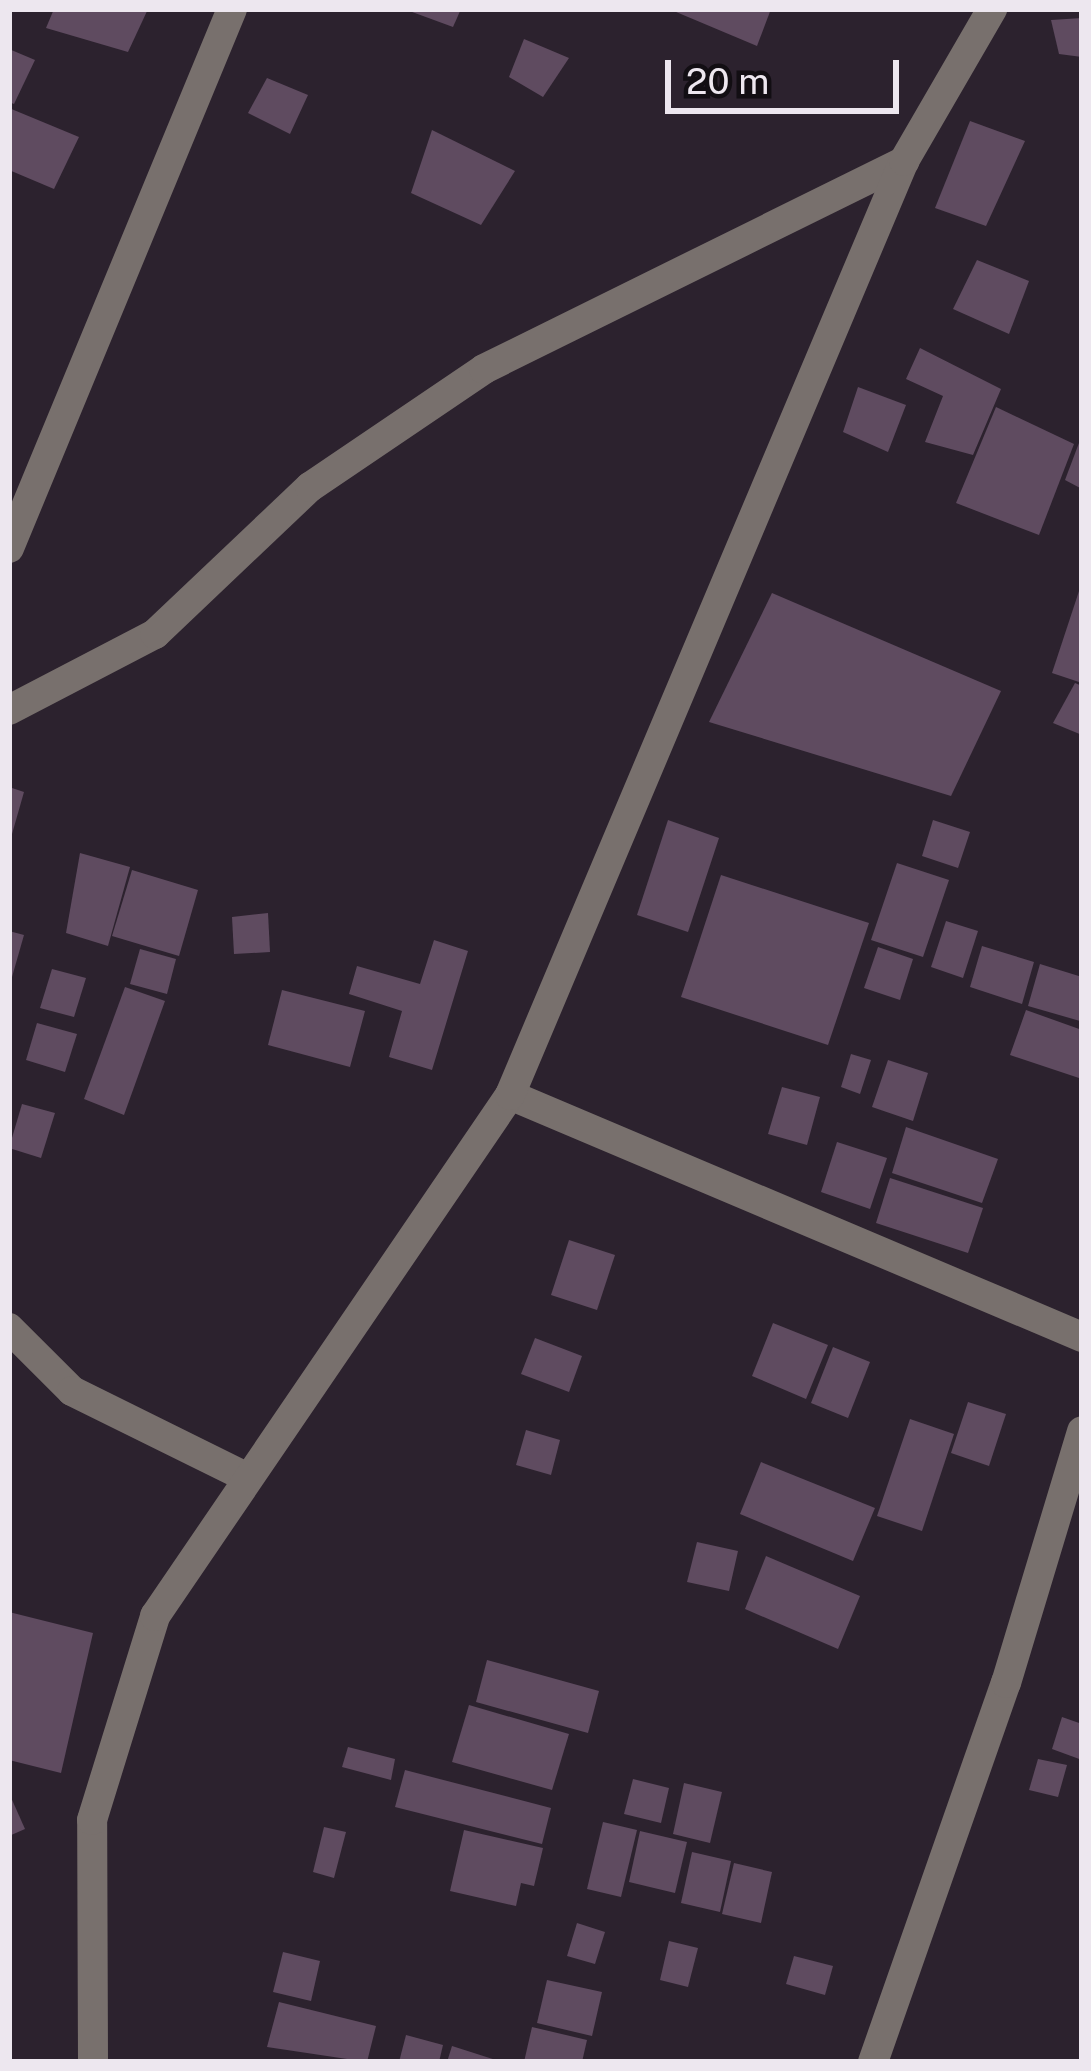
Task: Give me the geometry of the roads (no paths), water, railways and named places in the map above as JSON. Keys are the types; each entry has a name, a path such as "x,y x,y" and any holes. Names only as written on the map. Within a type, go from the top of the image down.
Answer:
{"street":[{"path":"9,548 232,9"},
{"path":"93,2062 92,1820 155,1616 511,1095 904,161 992,9"},
{"path":"9,710 154,634 310,488 484,369 904,161"},
{"path":"511,1095 1082,1337"},
{"path":"9,1328 72,1391 248,1478"},
{"path":"873,2062 1006,1683 1082,1431"}]}
